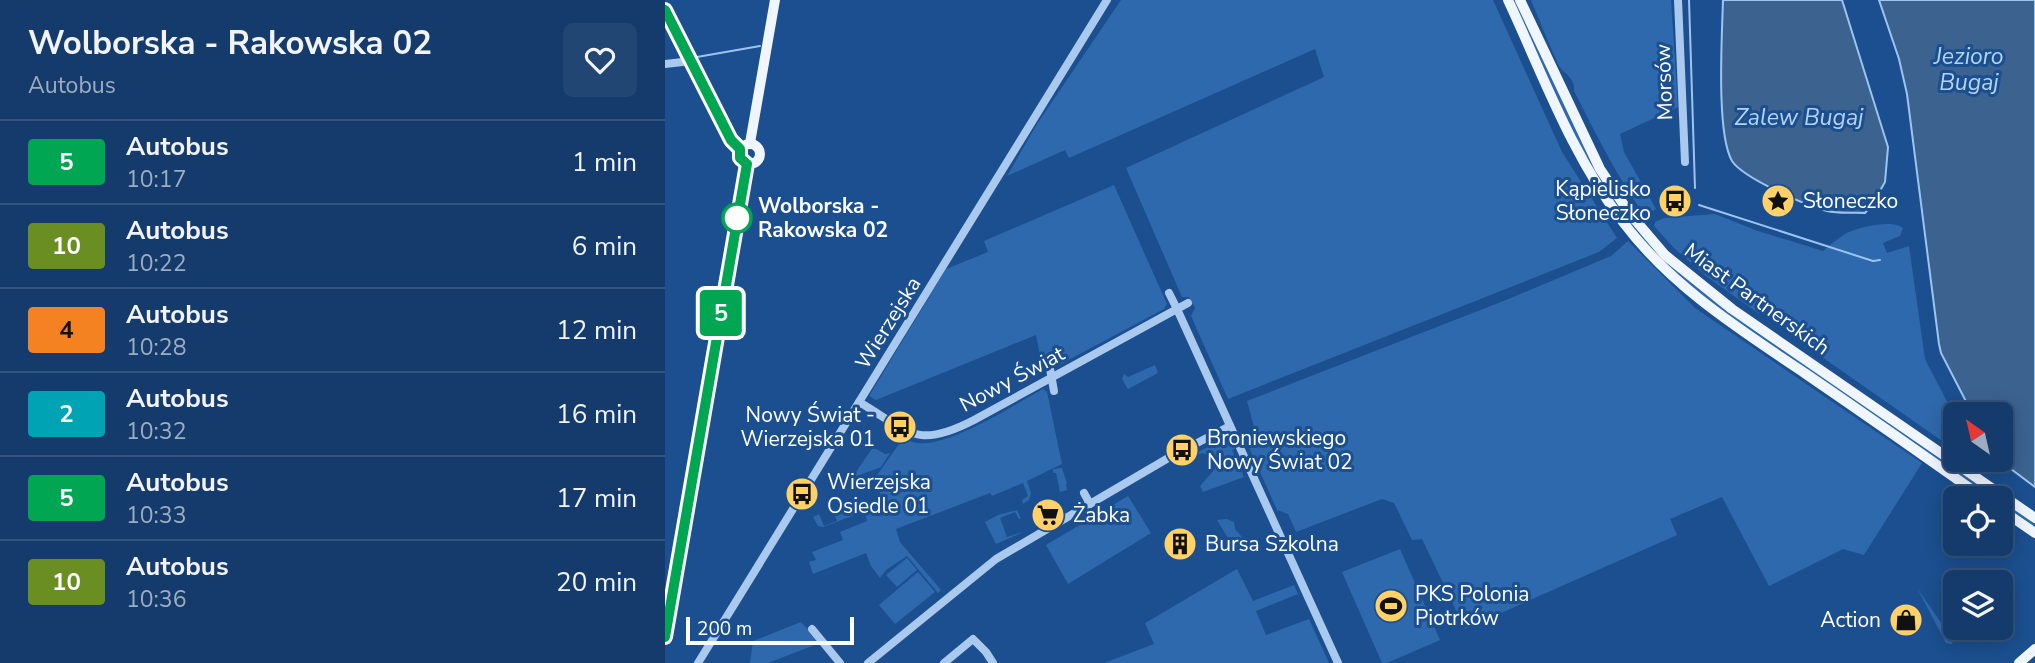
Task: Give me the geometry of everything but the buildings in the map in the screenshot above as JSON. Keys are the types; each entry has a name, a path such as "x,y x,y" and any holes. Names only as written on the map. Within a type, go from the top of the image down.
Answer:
{"main road":[{"path":"747,164 740,158 745,146 775,0"},
{"name":"Miast Partnerskich","path":"1508,0 1596,183 1627,228 1665,271 1716,313 1966,486"},
{"name":"Miast Partnerskich","path":"1520,0 1600,169 1630,214 1665,255 1732,309 2035,518"},
{"path":"665,10 731,140 745,146 758,147 760,155 755,162 747,164"},
{"path":"665,637 747,164"},
{"path":"2013,518 2035,533"},
{"path":"2019,663 2034,653"}],"street":[{"name":"Wierzejska","path":"698,663 1107,0"},
{"name":"Morsów","path":"1678,0 1685,162"},
{"path":"665,64 691,61"},
{"path":"1169,293 1254,478 1281,528 1338,663"},
{"name":"Nowy Świat","path":"859,402 912,434 929,436 955,429 1188,303"},
{"path":"1048,358 1054,391"},
{"path":"867,663 989,563 1170,457 1230,426"},
{"path":"1084,493 1090,504"},
{"path":"812,629 840,663"},
{"path":"944,663 973,639 993,663"}],"shaded area":[{"path":"1121,0 1493,0 1562,152 1617,238 1599,252 1228,399 1191,316 1195,308 1189,297 1182,297 1126,168 1324,77 1315,49 1069,158 1065,150 1007,176 1037,124"},
{"path":"1512,0 1516,0 1633,224 1631,226 1612,200 1580,145"},
{"path":"1531,0 1671,0 1678,107 1620,134 1624,152 1656,209 1645,216 1607,155 1571,80 1560,68"},
{"path":"1114,185 1167,304 1164,309 1059,365 1052,365 1051,357 1041,360 1036,335 876,400 869,396 946,269 988,252 984,241"},
{"path":"1715,214 1755,230 1823,251 1845,234 1858,229 1883,224 1903,228 1900,236 1883,243 1887,253 1909,246 1925,359 1947,402 1943,402 1943,442 1789,334 1789,330 1771,316 1758,313 1706,276 1654,226 1655,222 1664,218"},
{"path":"1641,234 1655,250 1943,456 1943,465 1702,298 1639,236"},
{"path":"1628,241 1695,308 1922,463 1864,555 1843,549 1769,586 1722,497 1670,519 1677,535 1465,629 1422,539 1412,540 1394,503 1382,499 1296,532 1288,514 1277,510 1249,447 1254,427 1247,401 1611,256"},
{"path":"1155,365 1158,373 1128,389 1122,379 1124,374 1128,377"},
{"path":"1043,389 1047,392 1062,464 1027,481 1031,493 1029,500 1023,504 1022,500 1028,496 1023,483 896,529 900,542 941,590 938,593 907,556 886,570 880,578 866,553 813,574 809,562 816,560 812,552 843,540 840,532 867,521 865,513 884,505 875,478 904,437 918,443 948,438 982,423"},
{"path":"1227,441 1235,449 1232,450 1244,477 1203,492 1200,486 1215,469 1216,462 1203,453 1185,459 1217,442"},
{"path":"873,447 885,454 890,453 881,467 852,478"},
{"path":"1062,468 1067,490 1060,492 1053,469"},
{"path":"1953,472 1965,472 1985,486 1973,486"},
{"path":"1128,496 1151,533 1068,584 1046,545"},
{"path":"860,503 863,512 823,527 818,526 813,517 819,514 824,526 837,521 834,513"},
{"path":"2013,506 2035,522 2035,529 2013,514"},
{"path":"1017,510 1021,519 1015,512 1000,518 1007,537 1026,531 996,544 985,522"},
{"path":"1227,519 1234,522 1235,529 1242,537 1241,543 1248,544 1245,550 1234,548 1217,520"},
{"name":"PKS Polonia Piotrków","path":"1400,549 1440,640 1382,663 1342,572"},
{"path":"907,558 917,570 897,587 886,575"},
{"path":"1237,569 1253,601 1294,585 1298,594 1256,611 1266,635 1309,619 1329,663 1104,663 1154,644 1145,623"},
{"path":"918,572 935,592 895,624 879,605"},
{"path":"1917,588 1943,626 1943,637"},
{"path":"801,622 820,643 768,663 750,663 753,641"}],"water":[{"name":"Zalew Bugaj","path":"1723,0 1842,0 1888,147 1885,182 1865,213 1832,212 1805,203 1762,183 1732,161 1727,148 1722,107"},
{"name":"Jezioro Bugaj","path":"1879,0 2035,0 2035,487 2013,470 2013,402 1966,402 1941,353 1907,94 1899,59"}],"waterway":[{"path":"1689,0 1695,188"},
{"path":"697,57 760,46"},
{"path":"1699,205 1873,261 1880,260"}],"bus line":[{"name":"5","path":"665,10 731,140 740,149 740,158 747,164 665,637"}],"place":[{"name":"Kąpielisko Słoneczko","path":"1675,201"},
{"name":"Słoneczko","path":"1778,201"},
{"name":"Wolborska - Rakowska 02","path":"737,218"},
{"name":"Nowy Świat - Wierzejska 01","path":"900,427"},
{"name":"Broniewskiego Nowy Świat 02","path":"1182,450"},
{"name":"Wierzejska Osiedle 01","path":"802,494"},
{"name":"Żabka","path":"1048,515"},
{"name":"Bursa Szkolna","path":"1180,544"},
{"name":"PKS Polonia Piotrków","path":"1391,606"},
{"name":"Action","path":"1906,620"}]}
